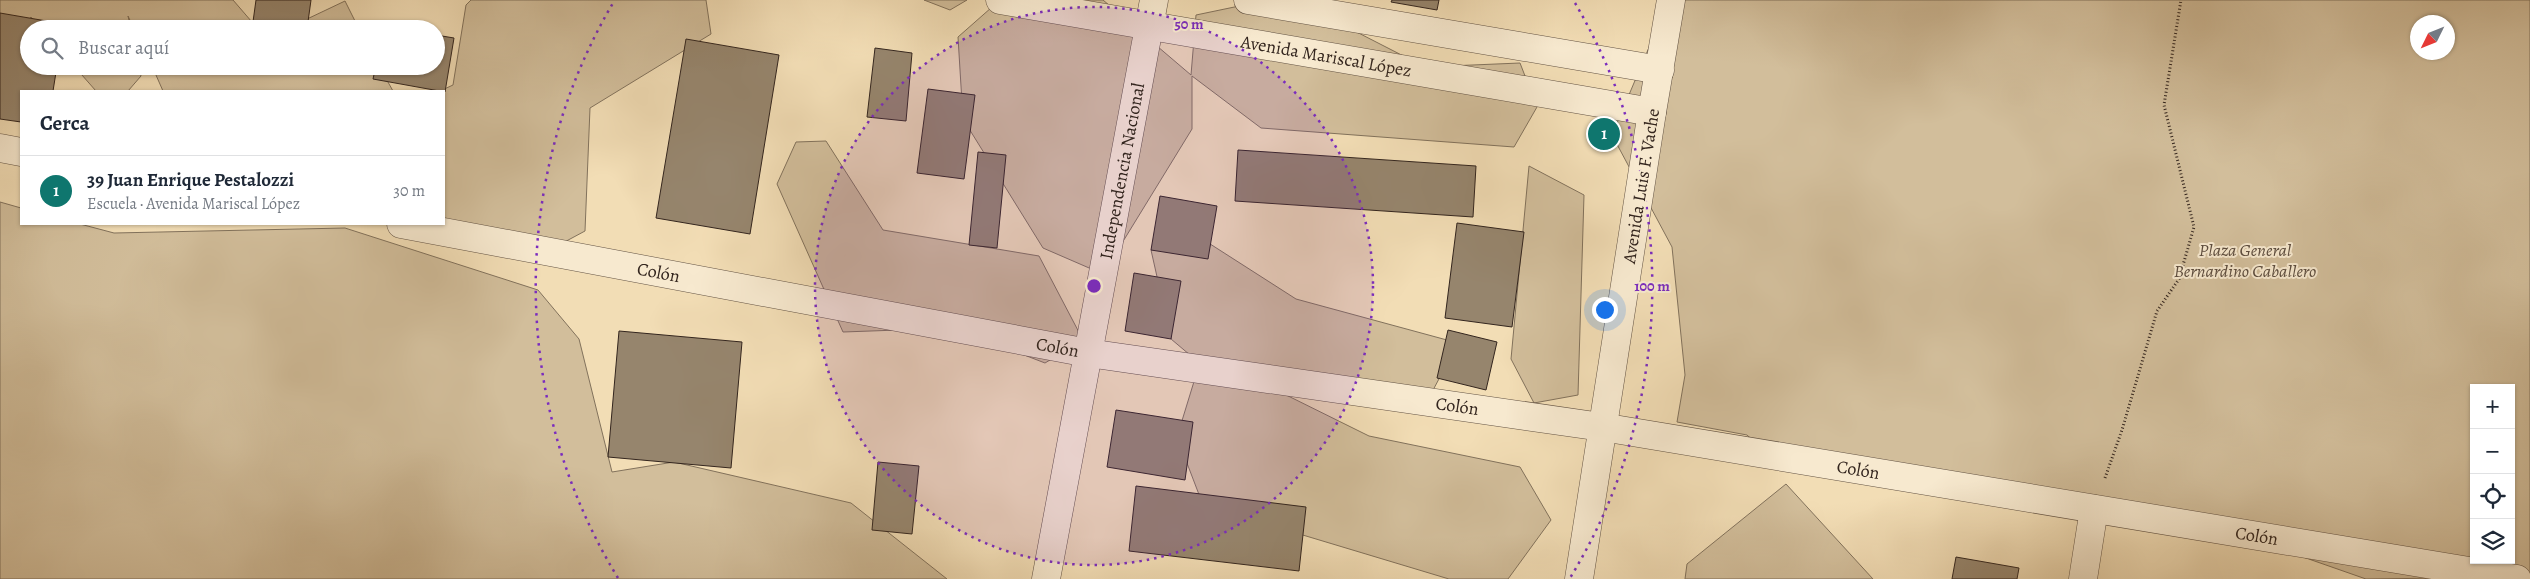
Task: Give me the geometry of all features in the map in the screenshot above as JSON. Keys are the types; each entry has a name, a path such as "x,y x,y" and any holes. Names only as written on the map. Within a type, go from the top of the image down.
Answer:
{"street":[{"name":"Avenida Mariscal López","path":"1000,0 1152,12 1652,112"},
{"path":"1248,0 1660,70"},
{"name":"Avenida Luis F. Vache","path":"1579,579 1652,112 1672,0"},
{"name":"Independencia Nacional","path":"1046,579 1152,12"},
{"path":"0,148 20,152"},
{"name":"Colón","path":"406,225 1088,353 1602,427 2516,579"},
{"path":"2083,579 2094,509"}],"path":[{"path":"2094,509 2122,430 2157,311 2179,279 2194,228 2164,105 2181,0"}],"green space":[{"path":"0,0 233,0 250,20 130,20 128,16 129,20 34,20 31,17 28,20 20,20 20,28 9,38 23,90 20,90 20,97 0,107"},
{"path":"471,0 706,0 711,34 590,108 585,231 531,260 445,224 445,90 442,90 453,85 466,5"},
{"path":"924,0 967,0 950,10"},
{"path":"1000,0 1103,0 1191,75 1196,15 1268,0 1294,0 1425,67 1520,63 1537,107 1514,147 1261,128 1192,76 1192,129 1103,274 1043,248 963,119 958,37"},
{"name":"Plaza General Bernardino Caballero","path":"1669,0 2530,0 2530,577 2366,579 2180,514 1759,446 1747,435 1677,422 1685,375 1672,247 1612,135"},
{"path":"345,1 354,20 305,20"},
{"path":"82,75 141,75 129,90 95,90"},
{"path":"156,75 384,75 392,90 163,90"},
{"path":"826,141 883,230 1039,256 1083,340 1045,363 954,328 843,332 777,184 796,142"},
{"path":"1529,166 1584,195 1578,395 1534,403 1511,359"},
{"path":"0,202 20,208 20,225 84,225 114,233 345,228 538,290 579,339 612,472 674,462 851,503 947,579 0,579"},
{"path":"1193,233 1296,299 1458,343 1423,409 1270,387 1369,436 1520,467 1551,520 1508,579 1449,579 1203,505 1177,437 1196,375 1209,371 1171,339 1151,250"},
{"path":"1786,484 1873,579 1685,579 1687,564"}],"building":[{"path":"256,0 311,0 308,20 253,20"},
{"path":"1392,0 1439,0 1437,10 1391,2"},
{"path":"0,13 41,20 20,20 20,75 56,75 53,90 20,90 20,122 0,119"},
{"path":"445,36 454,38 445,92 445,90 434,90 373,79 374,75 445,75"},
{"path":"686,39 779,55 750,234 656,218"},
{"path":"875,48 912,53 906,121 867,117"},
{"path":"928,89 975,95 964,179 917,173"},
{"path":"1238,150 1476,166 1473,217 1235,201"},
{"path":"978,152 1006,155 997,248 969,245"},
{"path":"1160,196 1217,206 1208,259 1151,250"},
{"path":"1457,223 1524,232 1512,327 1445,318"},
{"path":"1134,273 1181,281 1171,339 1125,331"},
{"path":"1448,330 1497,342 1486,390 1437,378"},
{"path":"619,331 742,342 731,468 608,457"},
{"path":"1116,410 1193,422 1185,480 1107,467"},
{"path":"878,462 919,466 912,534 872,530"},
{"path":"1136,486 1306,507 1299,571 1129,551"},
{"path":"1956,557 2019,568 2017,579 1952,579"}],"place":[{"name":"39 Juan Enrique Pestalozzi","path":"1604,134"}]}
